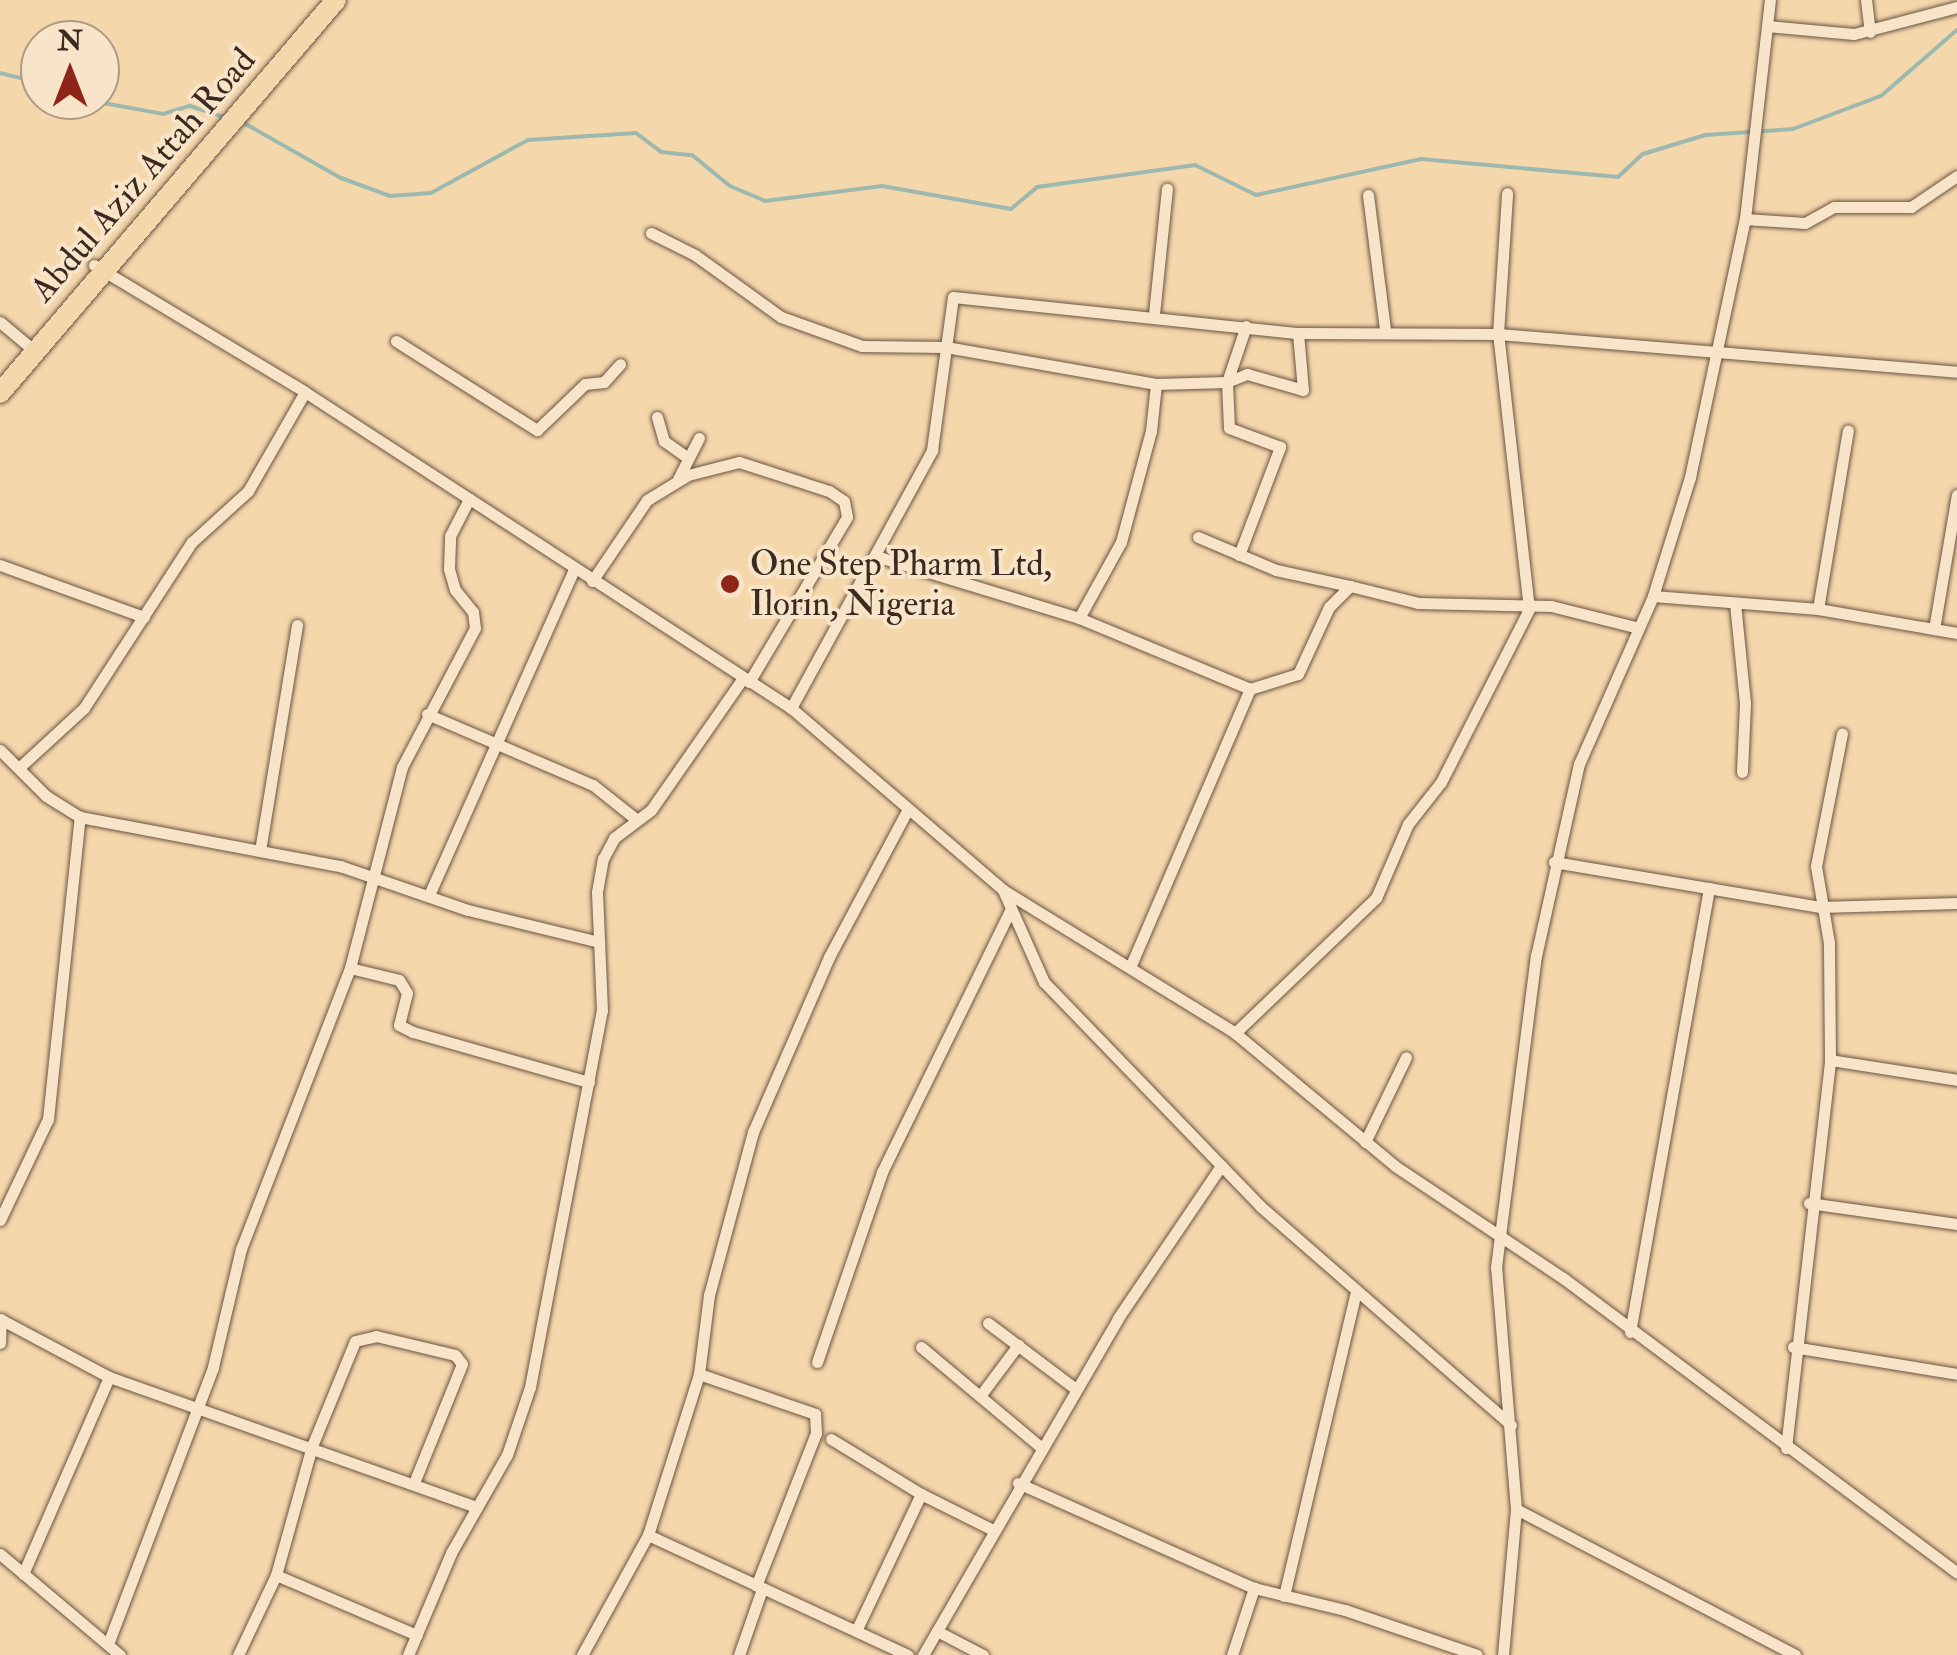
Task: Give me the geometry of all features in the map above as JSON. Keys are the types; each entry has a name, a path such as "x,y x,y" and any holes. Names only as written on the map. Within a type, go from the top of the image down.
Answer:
{"highway":[{"name":"Abdul Aziz Attah Road","path":"228,117 320,0"},
{"name":"Abdul Aziz Attah Road","path":"0,377 336,0"},
{"name":"Abdul Aziz Attah Road","path":"0,392 98,267"}],"street":[{"path":"1504,1655 1516,1508 1498,1236 1554,862 1579,764 1653,596 1690,477 1745,219 1770,0"},
{"path":"1866,0 1870,32"},
{"path":"1767,26 1870,32 1957,6"},
{"path":"1745,219 1805,224 1834,207 1911,207 1957,176"},
{"path":"1154,314 1167,188"},
{"path":"1235,1033 1376,898 1408,824 1441,782 1529,609 1498,334 1507,193"},
{"path":"1368,195 1385,329"},
{"path":"651,233 805,327 862,346 946,347 1156,384 1227,382 1247,374 1303,390 1298,334"},
{"path":"98,267 305,392 592,582 792,708 906,813 1003,890 1131,965 1235,1033 1365,1142 1957,1573"},
{"path":"792,708 932,450 954,296 967,294 1154,314 1298,334 1385,329 1498,334 1957,372"},
{"path":"0,322 28,344"},
{"path":"1239,555 1280,447 1229,428 1227,382 1246,326"},
{"path":"396,341 537,430 586,384 604,382 620,364"},
{"path":"1080,618 1122,542 1151,431 1156,384"},
{"path":"22,765 84,708 192,542 248,491 305,392"},
{"path":"658,417 664,442 688,458"},
{"path":"1818,609 1848,430"},
{"path":"678,480 698,438"},
{"path":"408,1655 477,1507 507,1455 530,1387 602,1011 598,942 603,859 614,838 651,810 746,680 846,517 844,501 777,470 739,462 678,480 647,500 592,582"},
{"path":"1934,628 1957,495"},
{"path":"108,1644 198,1407 242,1249 350,968 379,876 402,768 475,628 473,612 455,590 449,569 453,527 469,499"},
{"path":"1198,537 1239,555 1418,603 1529,609 1551,606 1636,628"},
{"path":"876,556 1080,618 1250,690 1298,674 1329,606 1350,586"},
{"path":"0,566 144,617"},
{"path":"429,895 574,570"},
{"path":"1653,596 1818,609 1957,633"},
{"path":"1736,603 1745,703 1742,772"},
{"path":"260,851 297,625"},
{"path":"1131,965 1250,690"},
{"path":"427,714 593,786 637,820"},
{"path":"1786,1448 1808,1203 1830,1060 1829,943 1816,866 1842,734"},
{"path":"0,750 22,765 46,796 80,817 379,876 429,895 598,942"},
{"path":"582,1655 648,1535 699,1374 709,1295 753,1132 829,957 906,813"},
{"path":"0,1220 48,1119 80,817"},
{"path":"1554,862 1820,907 1957,903"},
{"path":"1630,1332 1710,888"},
{"path":"1003,890 1044,982 1153,1088 1221,1166 1355,1295 1511,1425"},
{"path":"817,1362 882,1172 1010,911"},
{"path":"350,968 399,980 406,993 399,1025 413,1032 589,1082"},
{"path":"1365,1142 1406,1057"},
{"path":"1830,1060 1957,1080"},
{"path":"923,1655 1018,1483 1221,1166"},
{"path":"1808,1203 1957,1224"},
{"path":"1284,1596 1355,1295"},
{"path":"0,1343 1,1319 109,1378 477,1507"},
{"path":"988,1323 1076,1389"},
{"path":"238,1655 276,1575 312,1446 356,1341 376,1336 456,1355 461,1374 414,1483"},
{"path":"980,1396 1018,1344"},
{"path":"1793,1347 1957,1374"},
{"path":"921,1348 1042,1448"},
{"path":"699,1374 802,1404 815,1414 816,1433 759,1587 739,1655"},
{"path":"23,1574 109,1378"},
{"path":"831,1438 922,1494 992,1529"},
{"path":"1018,1483 1254,1588 1477,1655"},
{"path":"856,1630 922,1494"},
{"path":"1516,1508 1795,1655"},
{"path":"648,1535 908,1655"},
{"path":"0,1554 120,1655"},
{"path":"276,1575 416,1635"},
{"path":"1232,1655 1254,1588"},
{"path":"937,1631 984,1655"}],"waterway":[{"path":"242,122 341,178 390,196 431,193 528,140 636,133 661,152 692,155 730,186 765,201 882,186 1011,209 1037,187 1195,165 1256,195 1421,159 1618,177 1643,154 1705,135 1793,129 1881,96 1957,30"},
{"path":"0,73 20,78"},
{"path":"120,106 163,114 190,106 228,118"}],"place":[{"name":"One Step Pharm Ltd, Ilorin, Nigeria","path":"730,584"}]}
